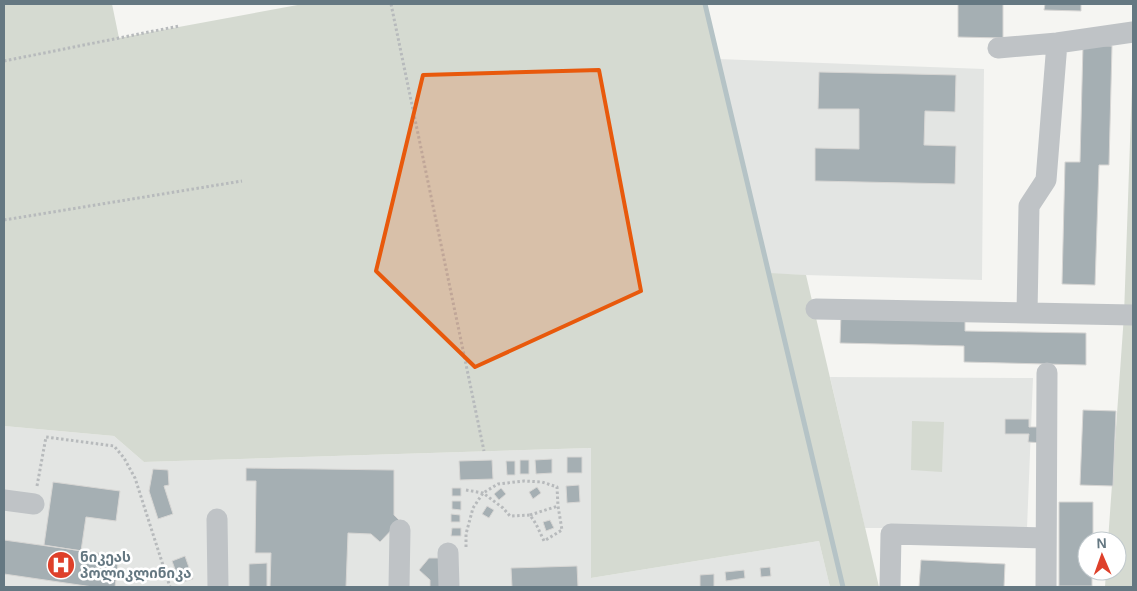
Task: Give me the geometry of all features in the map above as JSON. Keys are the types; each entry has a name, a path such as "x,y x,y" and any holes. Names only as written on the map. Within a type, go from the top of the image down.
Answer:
{"lane":[{"path":"998,48 1056,43 1133,32"},
{"path":"1027,313 1029,206 1046,180 1056,43"},
{"path":"816,309 1133,315"},
{"path":"1046,587 1047,374"},
{"path":"4,500 34,504"},
{"path":"217,519 218,587"},
{"path":"399,587 400,530"},
{"path":"890,587 891,534 1046,538"},
{"path":"448,553 449,587"}],"path":[{"path":"391,4 484,451"},
{"path":"4,61 179,26"},
{"path":"4,220 242,181"},
{"path":"34,504 46,437 114,446 124,458 135,478 170,587"},
{"path":"448,553 466,555 466,534 473,508 483,493 498,484 524,481 542,482 557,487 562,530 544,541 530,515"},
{"path":"466,490 483,493 503,508 510,516 530,515 558,506"}],"highlighted area":[{"path":"599,70 641,291 475,367 376,271 423,75"}],"shaded area":[{"path":"4,4 112,4 119,38 303,4 705,4 769,273 806,275 879,587 830,587 819,541 591,578 591,448 144,462 114,436 4,426"},
{"path":"1133,55 1133,587 1105,587 1105,581 1127,581 1127,531 1109,531 1124,315"},
{"path":"718,59 984,69 982,280 769,274"},
{"path":"830,377 1033,378 1027,528 865,528"},
{"path":"912,421 944,422 942,472 911,470"},
{"path":"4,426 114,436 144,462 591,448 591,578 819,541 830,587 4,587"}],"building":[{"path":"958,4 1003,4 1003,38 958,37"},
{"path":"1045,4 1081,4 1081,11 1044,10"},
{"path":"1083,45 1112,46 1109,165 1099,165 1095,285 1062,284 1065,162 1080,162"},
{"path":"819,72 956,75 955,112 925,111 924,145 956,146 955,184 815,181 815,148 859,149 859,109 818,109"},
{"path":"841,314 965,317 965,331 1086,333 1086,365 964,362 964,346 840,343"},
{"path":"1083,410 1116,411 1113,486 1080,485"},
{"path":"1005,419 1029,419 1029,427 1044,427 1044,443 1028,442 1029,434 1005,434"},
{"path":"567,457 582,457 582,473 567,473"},
{"path":"552,459 552,473 536,474 535,460"},
{"path":"492,460 493,479 460,480 459,461"},
{"path":"520,460 529,460 529,474 520,474"},
{"path":"506,461 515,461 515,475 507,475"},
{"path":"246,468 394,470 394,515 400,521 380,542 371,534 348,533 346,587 270,587 271,553 255,553 256,481 246,481"},
{"path":"153,469 168,470 169,485 164,486 173,514 158,519 149,491"},
{"path":"53,482 120,491 116,521 86,517 81,551 44,545"},
{"path":"579,485 580,502 567,503 566,486"},
{"path":"537,487 541,493 533,499 529,492"},
{"path":"452,488 461,488 461,496 452,496"},
{"path":"501,488 506,494 499,500 494,494"},
{"path":"452,501 461,501 461,510 452,509"},
{"path":"1059,502 1093,502 1093,531 1077,531 1077,581 1092,581 1092,586 1059,586"},
{"path":"487,506 494,510 489,518 482,514"},
{"path":"451,514 460,515 460,522 451,522"},
{"path":"550,520 554,528 546,531 543,522"},
{"path":"452,528 461,528 461,536 451,536"},
{"name":"ნიკეას პოლიკლინიკა","path":"4,540 119,556 115,587 93,587 4,574"},
{"path":"185,556 193,579 180,583 172,561"},
{"path":"429,558 443,558 444,587 430,587 430,580 419,570"},
{"path":"921,560 1005,564 1004,587 919,587"},
{"path":"267,563 267,587 249,587 249,564"},
{"path":"577,566 578,587 512,587 511,568"},
{"path":"770,567 771,576 761,577 760,568"},
{"path":"744,570 745,578 726,581 725,572"},
{"path":"714,574 714,587 700,587 700,575"}],"waterway":[{"path":"705,4 843,587"}],"place":[{"name":"ნიკეას პოლიკლინიკა","path":"61,565"}]}
